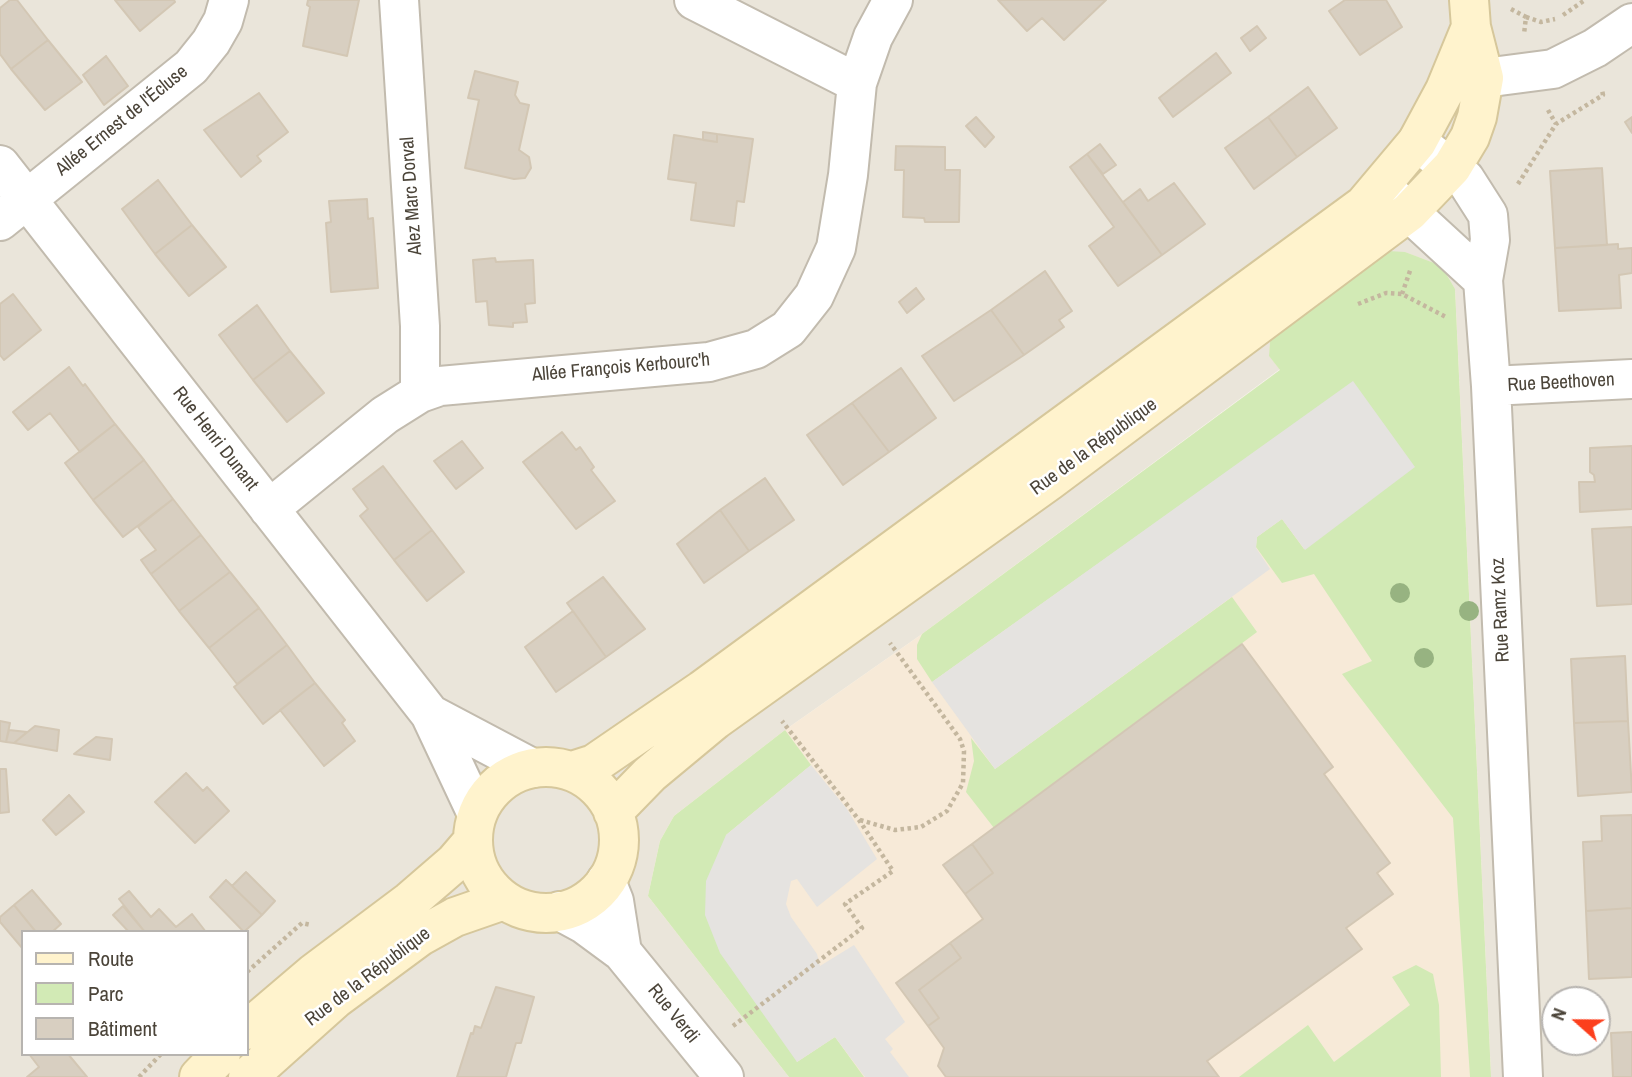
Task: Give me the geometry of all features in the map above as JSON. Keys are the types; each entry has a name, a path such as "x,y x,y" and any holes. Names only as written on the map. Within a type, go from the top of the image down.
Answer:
{"street":[{"name":"Allée Ernest de l'Écluse","path":"13,209 191,67 211,42 223,21 229,0"},
{"name":"Alez Marc Dorval","path":"399,0 420,326 420,393"},
{"path":"694,0 857,83"},
{"name":"Allée François Kerbourc'h","path":"269,509 385,415 420,393 457,382 709,362 734,357 771,341 804,312 826,274 836,248 847,187 857,83 869,46 893,0"},
{"name":"Rue de la République","path":"613,812 693,737 1243,338 1409,212 1452,167 1474,127 1484,78 1470,13"},
{"name":"Rue de la République","path":"572,772 594,765 713,682 1333,229 1382,187 1417,142 1445,90 1470,13"},
{"path":"1484,78 1553,69 1595,48 1632,23"},
{"path":"1417,142 1452,167 1473,187 1488,215"},
{"name":"Rue Henri Dunant","path":"0,165 13,209 269,509 430,714 459,769 475,828"},
{"path":"1382,187 1483,279"},
{"name":"Rue Ramz Koz","path":"1488,215 1490,240 1483,279 1491,386 1523,1077"},
{"name":"Rue Beethoven","path":"1491,386 1632,379"},
{"name":"Rue Henri Dunant","path":"430,714 532,768"},
{"path":"552,767 572,772 589,781 603,794 613,812 617,825 617,854 606,881 578,905 560,911 527,911 504,900 482,875 475,828 490,793 509,776 532,768 552,767"},
{"name":"Rue de la République","path":"248,1029 314,973 410,901 454,863 475,828"},
{"path":"606,881 614,901 621,952"},
{"name":"Rue de la République","path":"248,1077 335,999 419,937 455,917 504,900"},
{"name":"Rue Verdi","path":"560,911 584,924 621,952 713,1064"},
{"path":"199,1077 220,1056"}],"path":[{"path":"1525,17 1541,22 1557,19 1585,0"},
{"path":"1488,215 1506,203 1556,124 1603,95 1595,48"},
{"path":"1347,312 1372,296 1402,293 1452,320 1487,321"},
{"path":"859,820 895,830 921,827 947,811 955,802 963,783 964,768 964,751 956,731 867,611"},
{"path":"713,1064 802,971 862,928 845,904 892,871 859,820 757,690"},
{"path":"139,1077 159,1056"}],"shaded area":[{"path":"0,0 1632,0 1632,1077 1491,1077 1455,289 1269,355 1280,369 922,634 785,730 674,816 660,841 648,896 789,1077 0,1077"},
{"path":"1405,252 1434,263 1445,272 1455,289 1491,1077 789,1077 648,896 660,841 674,816 785,730 922,634 1280,370 1269,356 1270,342"},
{"path":"1353,381 1415,467 1305,550 1282,519 1257,537 1256,548 1270,569 995,769 932,682"},
{"path":"811,765 847,809 877,859 817,907 797,879 791,881 786,904 791,917 817,954 820,966 854,945 905,1022 885,1039 893,1049 890,1052 909,1077 865,1077 835,1037 797,1062 720,953 705,915 706,881 726,835"}],"green space":[{"path":"1388,251 1405,252 1434,263 1445,272 1455,289 1491,1077 1470,1077 1453,818 1342,674 1372,661 1314,574 1282,583 1256,547 1257,537 1282,519 1304,549 1353,382 932,682 917,659 917,645 922,634 1280,370 1269,356 1270,342 1276,327"},
{"path":"1232,597 1257,632 994,828 966,792 974,761 971,738 995,769"},
{"path":"785,730 811,765 726,835 797,1062 835,1037 864,1077 789,1077 648,896 660,841 674,816"},
{"path":"1416,965 1433,974 1439,1005 1441,1077 1239,1077 1308,1025 1334,1062 1410,1005 1392,977"}],"building":[{"path":"10,0 17,0 48,40 11,69 0,54 0,8"},
{"path":"115,0 174,0 175,2 140,31"},
{"path":"308,0 359,0 347,56 303,46 310,7 307,5"},
{"path":"998,0 1106,0 1064,40 1042,18 1027,31"},
{"path":"1345,0 1386,0 1402,27 1360,55 1329,11"},
{"path":"1257,26 1266,38 1250,51 1241,38"},
{"path":"48,40 82,82 45,110 11,69"},
{"path":"1216,53 1231,73 1173,117 1159,98"},
{"path":"106,56 128,86 104,105 83,75"},
{"path":"475,71 518,82 515,95 520,103 529,105 519,150 529,157 531,168 525,178 514,179 465,168 479,100 468,98"},
{"path":"1308,87 1337,128 1297,157 1268,117"},
{"path":"259,93 288,132 257,156 261,161 241,177 204,130"},
{"path":"976,117 994,137 985,147 966,126"},
{"path":"1268,117 1297,157 1254,189 1225,148"},
{"path":"1632,117 1632,133 1625,122"},
{"path":"703,132 717,134 717,142 703,140"},
{"path":"717,134 753,139 744,202 737,201 734,226 691,220 696,183 668,179 674,135 717,142"},
{"path":"1100,144 1116,165 1103,174 1087,154"},
{"path":"896,146 945,147 945,170 960,170 959,222 925,222 924,218 903,217 904,170 895,170"},
{"path":"1087,154 1162,255 1118,286 1089,246 1114,227 1070,167"},
{"path":"1602,168 1607,245 1555,248 1550,171"},
{"path":"158,180 192,225 155,254 122,209"},
{"path":"1174,183 1205,224 1162,255 1123,202 1140,189 1148,201"},
{"path":"367,199 368,219 373,218 378,288 331,292 326,223 331,222 329,201"},
{"path":"192,225 226,267 189,296 155,254"},
{"path":"1618,244 1618,249 1632,248 1632,273 1619,275 1621,308 1559,311 1555,248"},
{"path":"495,258 496,262 533,260 535,303 525,304 527,322 513,323 513,327 489,325 487,301 476,302 473,260"},
{"path":"1045,271 1072,311 1059,320 1064,327 1024,355 991,310"},
{"path":"916,288 924,299 907,313 899,302"},
{"path":"13,294 41,330 4,360 0,355 0,304"},
{"path":"257,305 290,351 253,380 219,335"},
{"path":"991,310 1024,355 954,401 922,356"},
{"path":"290,351 324,393 287,422 253,380"},
{"path":"69,367 115,424 80,452 50,413 28,430 13,412"},
{"path":"901,368 936,418 889,452 852,403"},
{"path":"852,403 889,452 843,485 807,435"},
{"path":"115,424 144,460 93,500 65,463"},
{"path":"562,432 576,450 580,447 594,467 591,470 615,501 576,529 523,462"},
{"path":"462,441 483,468 456,489 434,461"},
{"path":"1632,446 1632,509 1580,512 1579,482 1595,482 1594,475 1590,472 1590,448"},
{"path":"144,460 173,499 123,537 93,500"},
{"path":"383,466 432,530 394,560 360,516 368,509 353,489"},
{"path":"765,478 794,520 749,551 720,510"},
{"path":"173,499 201,535 151,574 141,560 156,550 138,527"},
{"path":"720,510 749,551 704,583 677,544"},
{"path":"1632,527 1632,604 1597,606 1592,529"},
{"path":"432,530 464,572 427,601 394,560"},
{"path":"201,535 230,572 179,611 151,574"},
{"path":"230,572 259,608 209,648 179,611"},
{"path":"603,577 645,629 606,657 567,603"},
{"path":"259,608 287,645 237,684 209,648"},
{"path":"573,611 606,657 556,692 525,647"},
{"path":"1242,644 1333,767 1324,774 1390,863 1377,873 1393,894 1346,928 1362,949 1207,1061 1219,1077 946,1077 938,1066 944,1048 928,1026 939,1018 919,990 961,958 950,943 983,919 965,894 993,873 972,844"},
{"path":"287,645 315,683 263,724 234,687"},
{"path":"1625,656 1628,721 1574,723 1571,659"},
{"path":"315,683 345,720 342,723 355,741 324,766 280,710"},
{"path":"0,721 10,723 6,742 0,741"},
{"path":"1628,721 1632,792 1578,796 1574,723"},
{"path":"35,726 59,730 57,751 14,743"},
{"path":"9,730 27,732 14,743 6,742"},
{"path":"96,737 112,739 110,760 74,754"},
{"path":"0,769 6,769 9,812 0,813"},
{"path":"186,773 203,791 207,787 229,811 195,843 155,802"},
{"path":"69,795 84,812 56,835 43,820"},
{"path":"1632,815 1632,908 1586,911 1583,842 1602,841 1601,816"},
{"path":"972,844 993,873 965,894 943,865"},
{"path":"246,872 275,901 262,915 232,886"},
{"path":"226,880 262,915 246,930 242,930 210,897"},
{"path":"32,890 61,924 54,930 34,930 14,905"},
{"path":"129,891 151,917 159,909 176,927 192,914 204,930 143,930 119,899"},
{"path":"14,905 34,930 21,930 21,947 0,922 0,917"},
{"path":"123,906 143,930 127,930 113,915"},
{"path":"1632,908 1632,977 1589,979 1586,911"},
{"path":"950,943 961,958 919,990 939,1018 928,1026 896,983"},
{"path":"496,987 534,997 521,1043 516,1043 506,1077 457,1077 471,1033 473,1034 475,1026 481,1028"},
{"path":"1632,1032 1632,1077 1613,1077 1611,1033"},
{"path":"31,1056 70,1056 87,1077 27,1077 39,1067"}]}
